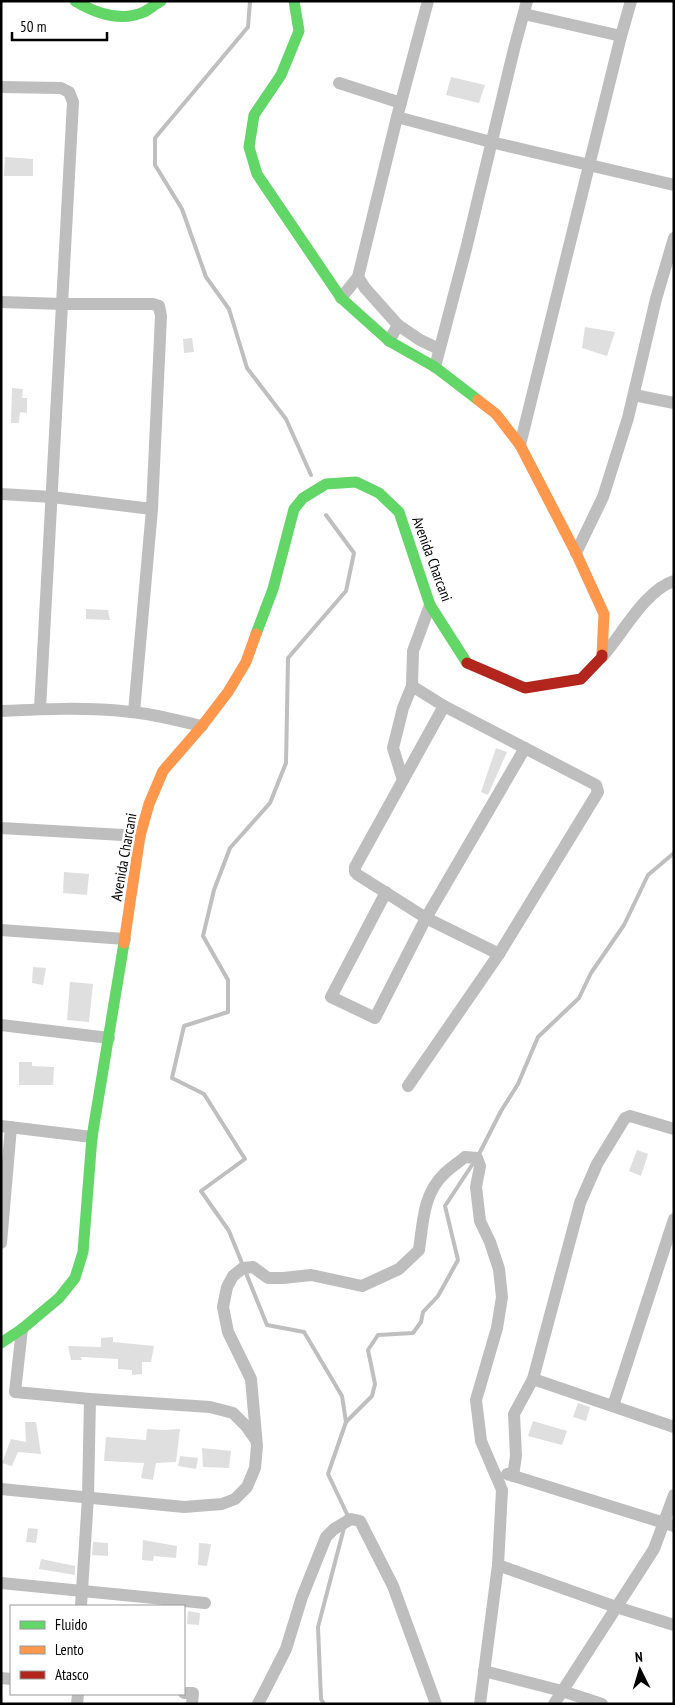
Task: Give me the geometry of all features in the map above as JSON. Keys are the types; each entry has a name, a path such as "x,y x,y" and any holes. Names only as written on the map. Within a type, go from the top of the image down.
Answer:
{"main road":[{"path":"75,1 84,8 112,17 142,12 161,1"},
{"path":"294,1 299,31 281,75 254,115 249,147 257,174 341,298 389,340 436,367 496,414 520,445 576,553 604,614 602,656"},
{"name":"Avenida Charcani","path":"1,1343 22,1330 59,1298 74,1278 83,1252 92,1137 140,836 149,804 163,771 202,726 228,692 246,662 273,589 294,509 303,498 326,484 356,482 379,493 399,512 430,605 468,664 525,688 581,679 602,656"}],"street":[{"path":"341,298 358,277 397,117 428,1"},
{"path":"436,367 527,1"},
{"path":"520,445 631,1"},
{"path":"524,14 621,36"},
{"path":"339,83 401,103"},
{"path":"1,88 61,88 69,92 73,102 40,709"},
{"path":"397,117 491,142 674,185"},
{"path":"576,553 603,497 634,395 656,299 674,238"},
{"path":"358,277 365,288 398,325 420,340 439,349"},
{"path":"1,302 153,304 158,306 161,316 152,509 134,712"},
{"path":"389,340 398,325"},
{"path":"634,395 674,403"},
{"path":"1,494 52,497 152,509"},
{"path":"602,656 615,642 623,628 664,584 674,581"},
{"path":"403,780 393,748 403,708 412,686 413,652 430,605"},
{"path":"408,1086 499,954 598,792 596,785 444,706 412,686"},
{"path":"444,706 355,867 355,872 426,918 499,954"},
{"path":"1,711 40,709 115,710 202,726"},
{"path":"386,892 330,997 375,1018 426,918 526,748"},
{"path":"1,828 140,836"},
{"path":"1,930 125,939"},
{"path":"1,1025 109,1038"},
{"path":"514,1476 516,1456 514,1414 533,1379 580,1203 597,1164 625,1118 630,1116 674,1129"},
{"path":"1,1243 6,1126 92,1137"},
{"path":"1,1489 184,1507 222,1504 235,1500 247,1487 255,1468 257,1442 251,1379 228,1332 223,1307 227,1287 232,1276 243,1268 253,1267 268,1278 311,1275 362,1286 378,1280 398,1269 419,1250 424,1210 432,1190 443,1175 465,1157 477,1158 480,1166 476,1187 480,1221 490,1242 498,1268 502,1297 497,1328 476,1400 480,1441 502,1490 498,1565 480,1704"},
{"path":"613,1406 674,1219"},
{"path":"22,1330 15,1392 210,1407 233,1413 246,1426 257,1442"},
{"path":"533,1379 674,1427"},
{"path":"81,1605 88,1497 90,1399"},
{"path":"494,1472 514,1476 668,1525"},
{"path":"554,1704 668,1525 674,1495"},
{"path":"258,1704 286,1649 302,1597 326,1537 334,1529 352,1519 360,1520 393,1586 436,1704"},
{"path":"498,1565 616,1607 674,1625"},
{"path":"1,1583 205,1602"},
{"path":"484,1671 562,1691 602,1704"},
{"path":"185,1693 193,1693 192,1704"}],"building":[{"path":"451,77 485,85 479,103 446,95"},
{"path":"5,157 33,159 33,176 4,176"},
{"path":"585,327 615,332 607,356 582,348"},
{"path":"192,338 194,352 184,353 183,339"},
{"path":"12,388 23,389 22,398 27,398 27,413 20,412 19,423 11,423"},
{"path":"86,609 108,610 110,620 86,619"},
{"path":"496,748 507,752 488,795 481,792"},
{"path":"64,872 89,874 87,895 63,893"},
{"path":"33,967 46,968 43,985 32,983"},
{"path":"70,982 93,984 89,1022 67,1020"},
{"path":"19,1062 32,1062 32,1066 54,1067 53,1085 19,1085"},
{"path":"637,1150 648,1154 641,1176 629,1171"},
{"path":"113,1337 113,1342 154,1346 151,1362 142,1362 142,1374 132,1375 132,1370 118,1369 118,1359 81,1357 82,1360 71,1360 68,1346 101,1347 101,1338"},
{"path":"578,1403 590,1407 586,1421 573,1417"},
{"path":"533,1421 567,1431 562,1445 528,1436"},
{"path":"25,1422 36,1422 41,1454 18,1452 12,1466 2,1463 11,1439 26,1442"},
{"path":"147,1429 180,1429 176,1462 156,1463 153,1480 141,1478 144,1463 104,1461 106,1437 146,1440"},
{"path":"202,1448 231,1451 229,1468 203,1467"},
{"path":"180,1456 198,1458 196,1469 178,1466"},
{"path":"28,1528 38,1529 36,1543 26,1542"},
{"path":"143,1540 177,1546 176,1558 154,1556 153,1561 142,1560"},
{"path":"93,1542 108,1543 108,1556 92,1555"},
{"path":"199,1543 211,1544 207,1566 198,1565"},
{"path":"41,1559 75,1566 75,1575 39,1569"},
{"path":"188,1611 200,1613 199,1625 187,1624"}],"waterway":[{"path":"250,1 248,27 155,138 155,165 182,209 206,277 229,309 247,368 286,419 311,475"},
{"path":"326,515 354,553 346,591 288,658 286,763 270,803 230,848 214,890 203,936 228,980 228,1012 184,1026 172,1078 204,1094 245,1159 201,1191 229,1231 267,1325 304,1332 342,1396 346,1422 328,1474 347,1514 346,1519"},
{"path":"478,1156 501,1111 518,1084 538,1037 579,998 591,973 624,925 648,875 674,853"},
{"path":"346,1422 372,1396 375,1384 368,1350 378,1335 413,1333 421,1322 423,1312 438,1296 458,1260 445,1206 474,1162"},
{"path":"324,1704 321,1699 318,1627 344,1528"}],"traffic: fast":[{"path":"75,1 91,9 117,16 135,15 144,12 161,1"},
{"path":"294,1 299,31 281,75 254,115 249,147 257,174 341,298 389,341 435,367 478,400"},
{"path":"256,634 273,589 294,509 303,498 326,484 356,482 379,493 399,512 430,605 467,663"},
{"path":"1,1343 22,1329 59,1298 75,1278 83,1252 92,1137 124,943"}],"traffic: slow":[{"path":"478,400 496,414 520,445 576,553 604,614 602,655"},
{"path":"124,943 140,836 149,804 163,771 202,726 228,692 246,662 256,634"}],"traffic: jam":[{"path":"467,663 525,688 581,679 602,655"}]}
